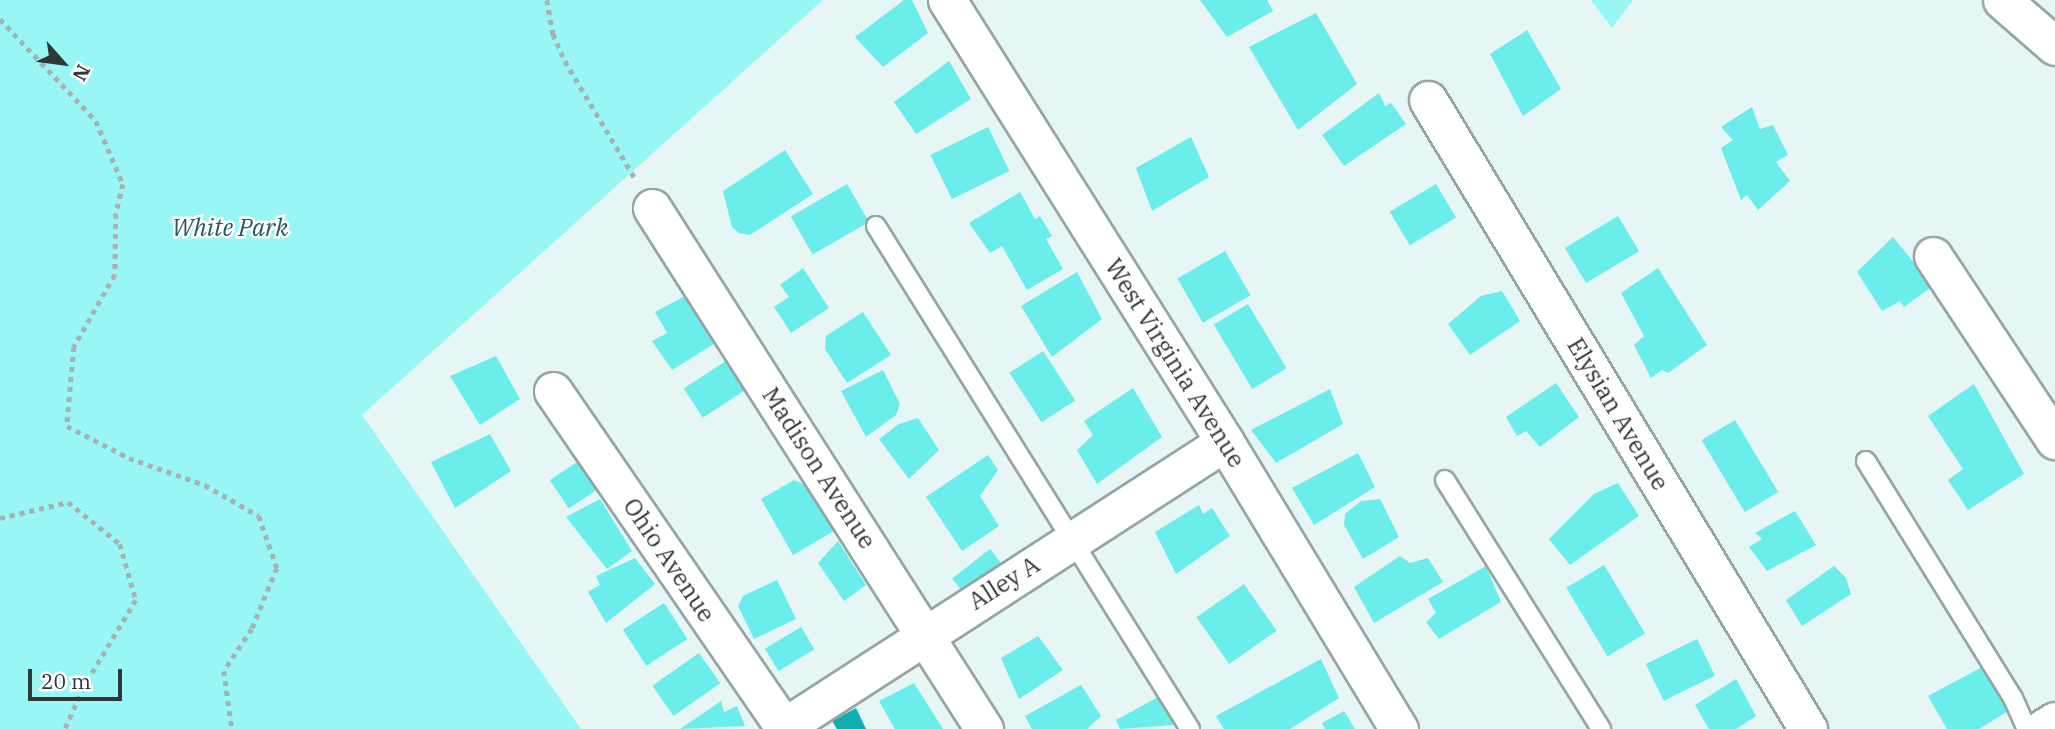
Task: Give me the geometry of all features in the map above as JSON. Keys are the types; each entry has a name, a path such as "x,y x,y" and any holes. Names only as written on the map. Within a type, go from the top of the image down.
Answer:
{"street":[{"name":"West Virginia Avenue","path":"947,0 1226,442 1399,729"},
{"path":"2002,0 2055,46"},
{"name":"Elysian Avenue","path":"1428,100 1808,729"},
{"name":"Madison Avenue","path":"652,208 926,633 984,729"},
{"path":"1933,256 2055,440"},
{"name":"Ohio Avenue","path":"553,391 785,728"},
{"name":"Alley A","path":"785,728 926,633 1226,442"},
{"path":"2042,729 2055,722"}],"lane":[{"path":"876,226 1190,729"},
{"path":"1867,461 2014,698 2026,729"},
{"path":"1445,480 1601,729"}],"path":[{"path":"547,0 553,34 565,61 652,208"},
{"path":"0,19 96,121 123,184 116,214 115,275 74,347 67,426 129,458 205,485 259,516 277,568 251,629 224,671 232,729"},
{"path":"0,518 68,502 120,544 136,600 84,687 65,729"}],"green space":[{"name":"White Park","path":"0,0 823,0 362,415 581,729 0,729"},
{"path":"1591,0 1633,0 1612,28"}],"shaded area":[{"path":"856,708 866,729 837,729 832,721"}],"building":[{"path":"904,0 912,0 928,33 883,67 855,37"},
{"path":"1200,0 1267,0 1273,11 1227,37"},
{"path":"1316,13 1357,84 1298,130 1249,47"},
{"path":"1527,30 1561,89 1523,116 1490,54"},
{"path":"949,61 971,99 916,134 894,102"},
{"path":"1379,93 1385,106 1391,103 1406,124 1344,166 1322,135"},
{"path":"1752,107 1760,129 1773,125 1788,155 1776,162 1790,181 1758,210 1747,195 1741,200 1721,148 1733,140 1721,127"},
{"path":"988,127 1009,171 952,199 930,155"},
{"path":"1191,137 1209,177 1152,211 1136,168"},
{"path":"785,150 813,194 750,235 739,233 732,227 723,191"},
{"path":"847,184 869,222 813,255 791,216"},
{"path":"1436,184 1456,217 1410,245 1390,212"},
{"path":"1020,192 1035,219 1040,216 1052,236 1046,239 1063,269 1027,290 1002,246 990,253 969,223"},
{"path":"1618,216 1639,251 1586,283 1565,248"},
{"path":"1893,237 1933,286 1904,307 1900,301 1882,311 1857,272"},
{"path":"1225,251 1250,295 1203,323 1177,278"},
{"path":"803,268 829,308 791,333 774,307 789,297 780,285"},
{"path":"1658,268 1707,345 1668,373 1662,370 1651,378 1634,345 1644,336 1621,293"},
{"path":"1077,272 1102,319 1052,357 1021,306"},
{"path":"1502,291 1520,321 1470,355 1448,324 1481,296"},
{"path":"685,296 714,344 672,370 652,341 667,333 655,312"},
{"path":"1248,304 1287,368 1252,389 1214,325"},
{"path":"863,312 891,355 847,383 825,349 826,336"},
{"path":"1043,351 1075,400 1042,422 1009,373"},
{"path":"496,356 520,399 480,425 450,376"},
{"path":"729,359 748,388 703,418 684,388"},
{"path":"883,370 900,404 896,415 866,437 841,391"},
{"path":"1556,383 1579,417 1540,447 1526,431 1517,436 1506,417"},
{"path":"1974,384 2024,474 1968,510 1948,480 1963,469 1928,416"},
{"path":"1133,388 1162,437 1097,484 1077,450 1093,435 1084,421"},
{"path":"1330,389 1343,424 1276,463 1251,430"},
{"path":"918,418 939,450 909,479 879,439 899,424"},
{"path":"1735,420 1778,492 1745,512 1702,440"},
{"path":"490,434 511,471 455,508 431,462"},
{"path":"1358,453 1375,487 1314,525 1292,488"},
{"path":"988,455 998,470 980,496 999,526 962,551 926,497"},
{"path":"583,458 602,486 569,509 550,480"},
{"path":"794,480 816,490 832,516 834,531 793,555 761,499"},
{"path":"1618,483 1639,516 1570,565 1549,539 1594,494"},
{"path":"600,499 632,551 607,569 566,517"},
{"path":"1380,499 1399,537 1363,559 1344,525 1345,514 1361,501"},
{"path":"1199,505 1203,514 1212,508 1230,536 1176,574 1155,532"},
{"path":"1795,511 1816,545 1767,571 1749,547 1762,539 1755,533"},
{"path":"838,541 866,585 844,601 818,563"},
{"path":"990,549 1011,576 973,605 952,579"},
{"path":"1400,556 1410,563 1428,558 1443,582 1374,623 1354,587"},
{"path":"635,558 655,584 606,623 588,592 600,585 596,576"},
{"path":"1604,565 1645,634 1607,656 1566,588"},
{"path":"1486,566 1501,602 1439,639 1426,622 1436,613 1428,599"},
{"path":"1834,566 1846,578 1851,594 1802,626 1786,600"},
{"path":"777,580 796,619 754,639 738,606 743,596"},
{"path":"1244,584 1277,631 1229,664 1196,617"},
{"path":"664,603 687,639 646,666 623,630"},
{"path":"801,627 814,649 778,671 765,649"},
{"path":"1038,636 1063,670 1019,699 1001,658"},
{"path":"1697,639 1715,676 1664,701 1646,664"},
{"path":"699,653 720,683 674,716 652,686"},
{"path":"1321,659 1339,698 1290,729 1224,729 1216,716"},
{"path":"1984,666 2010,710 1979,729 1947,729 1928,696"},
{"path":"1736,679 1756,716 1736,729 1709,729 1695,705"},
{"path":"914,683 943,729 895,729 879,701"},
{"path":"1081,685 1101,716 1087,729 1032,729 1025,716"},
{"path":"1160,696 1175,725 1120,729 1116,720"},
{"path":"721,701 724,712 737,706 745,726 680,729"},
{"path":"1344,711 1355,729 1325,729 1322,723"}]}
